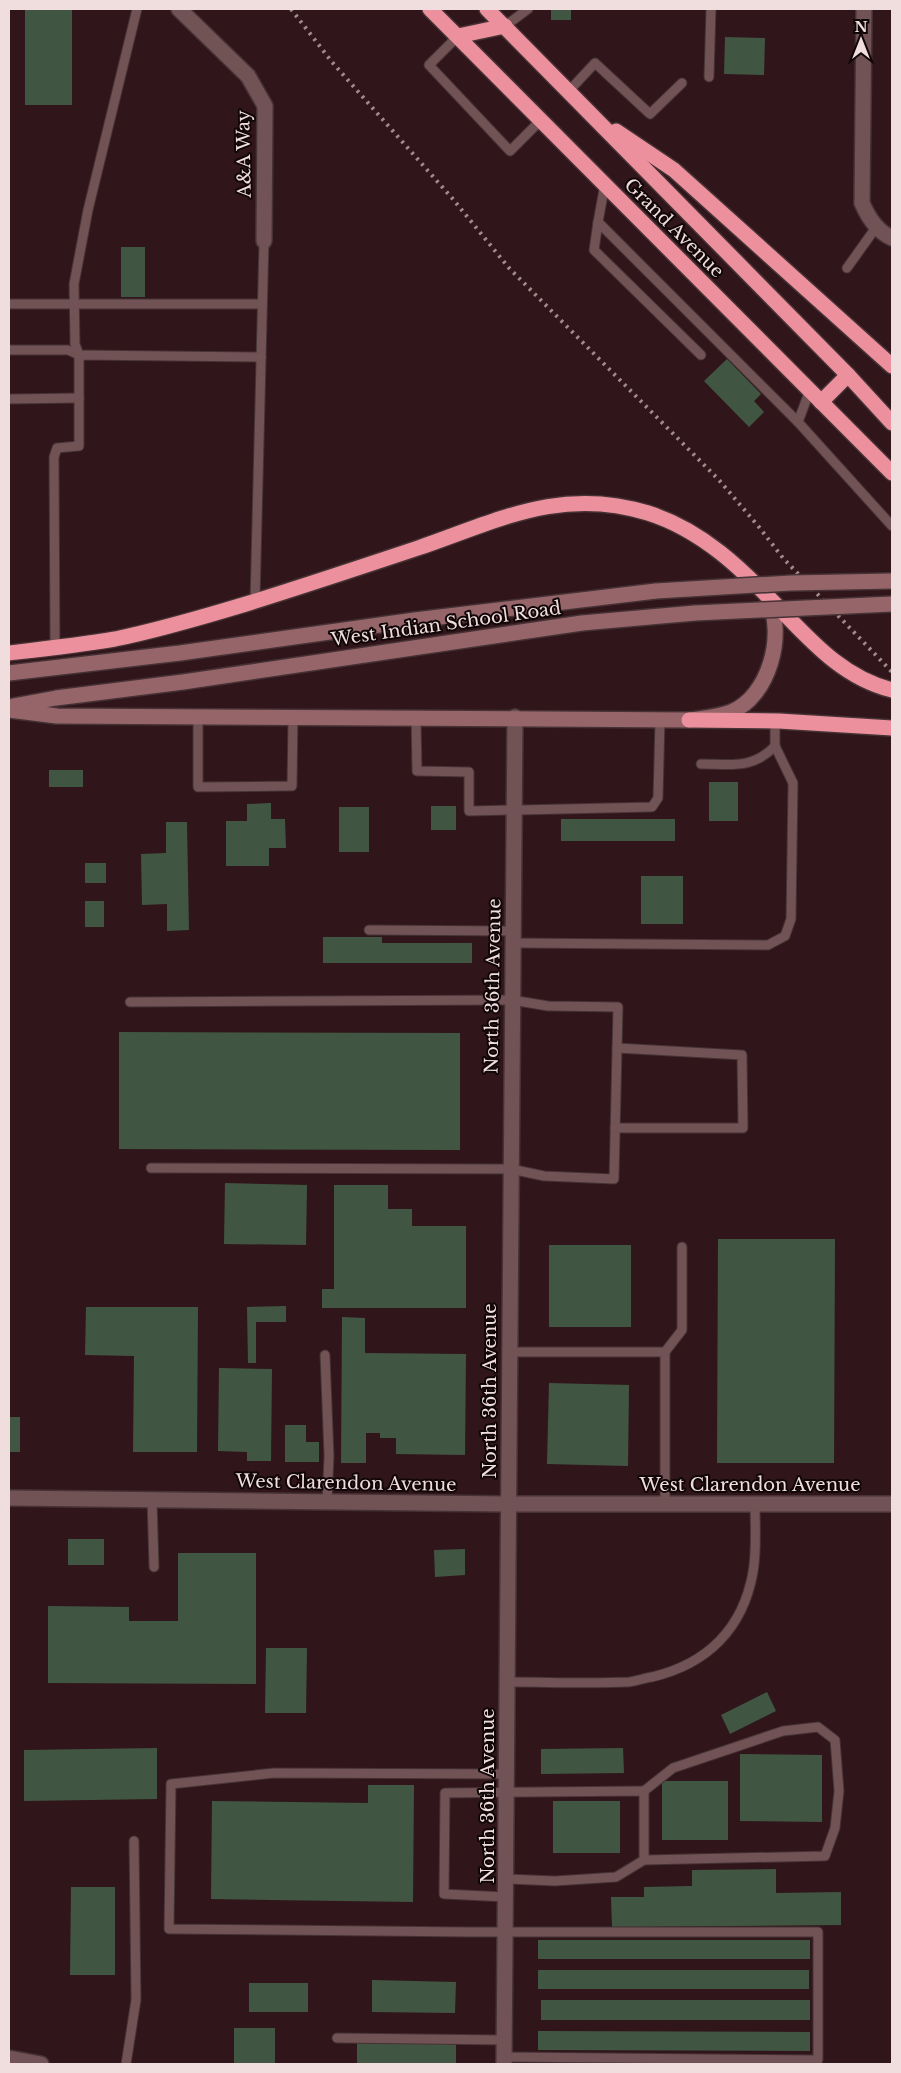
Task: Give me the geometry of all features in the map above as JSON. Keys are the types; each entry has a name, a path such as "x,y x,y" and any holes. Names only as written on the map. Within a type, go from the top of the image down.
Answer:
{"highway":[{"name":"Grand Avenue","path":"430,9 892,473"},
{"name":"Grand Avenue","path":"487,9 892,423"},
{"path":"458,36 504,26"},
{"path":"588,112 674,170 892,366"},
{"path":"821,402 848,376"},
{"path":"9,653 117,638 162,628 255,601 419,548 528,510 573,503 621,506 670,521 711,545 763,591 829,658 851,674 892,690"},
{"path":"689,720 775,721 892,728"}],"main road":[{"name":"West Indian School Road","path":"9,673 180,653 415,620 656,591 791,583 892,581"},
{"path":"9,709 57,716 515,717 689,720 731,712 749,700 764,679 774,652 775,622 772,607 763,591"},
{"name":"West Indian School Road","path":"9,709 56,698 183,682 582,623 695,613 892,604"}],"street":[{"name":"A&A Way","path":"179,9 248,76 264,106 264,241"},
{"path":"864,9 862,203 867,215 892,238"},
{"name":"North 36th Avenue","path":"504,2061 508,1774 509,1352 515,717"},
{"name":"West Clarendon Avenue","path":"9,1498 508,1504 892,1504"},
{"path":"9,2058 41,2064"}],"lane":[{"path":"55,648 54,457 57,448 79,446 79,355 75,344 74,284 88,210 137,9"},
{"path":"504,26 528,9"},
{"path":"709,77 711,9"},
{"path":"458,36 429,64 510,151 541,120"},
{"path":"568,92 595,63 650,114 682,83"},
{"path":"605,184 594,250 701,355"},
{"path":"598,222 798,422 892,526"},
{"path":"847,268 877,226"},
{"path":"255,601 264,241"},
{"path":"9,304 262,304"},
{"path":"9,350 68,350 79,355 261,356"},
{"path":"798,422 810,390"},
{"path":"9,399 79,398"},
{"path":"198,717 198,787 292,786 293,717"},
{"path":"416,717 417,771 469,772 469,811 652,808 658,798 660,719"},
{"path":"369,930 513,937 768,945 785,936 791,919 793,783 774,746 775,721"},
{"path":"700,764 745,765 764,757 774,746"},
{"path":"130,1002 512,1000 548,1006 618,1007 614,1178 544,1176 511,1169 151,1168"},
{"path":"615,1128 743,1128 742,1055 617,1048"},
{"path":"665,1504 665,1352 682,1330 682,1247"},
{"path":"509,1352 665,1352"},
{"path":"325,1355 329,1456 327,1502"},
{"path":"152,1500 154,1567"},
{"path":"508,1682 631,1682 664,1674 692,1663 717,1645 735,1622 746,1597 753,1573 755,1504"},
{"path":"506,1897 444,1894 445,1793 644,1791 673,1768 783,1731 818,1727 835,1740 839,1791 835,1828 825,1856 644,1860 616,1877 555,1881 507,1879"},
{"path":"504,2061 820,2062 818,1932 469,1932 169,1929 171,1784 274,1773 508,1774"},
{"path":"644,1791 644,1860"},
{"path":"126,2064 136,2000 134,1841"},
{"path":"337,2038 505,2040"}],"building":[{"path":"25,9 72,9 72,105 25,105"},
{"path":"551,9 571,9 571,20 551,20"},
{"path":"725,37 765,38 764,75 724,74"},
{"path":"121,247 145,247 145,297 121,297"},
{"path":"727,359 761,394 754,401 764,412 749,427 704,381"},
{"path":"49,770 83,770 83,787 49,787"},
{"path":"709,782 738,782 738,821 709,821"},
{"path":"271,803 271,819 285,819 286,848 269,848 269,866 226,866 226,821 247,821 247,804"},
{"path":"431,806 456,806 456,830 431,830"},
{"path":"339,807 369,807 369,852 339,852"},
{"path":"561,819 675,819 675,841 561,841"},
{"path":"166,822 187,822 189,930 167,931 167,904 142,905 141,854 166,853"},
{"path":"85,863 106,863 106,883 85,883"},
{"path":"641,876 683,876 683,924 641,924"},
{"path":"85,901 104,901 104,927 85,927"},
{"path":"323,937 382,937 382,943 472,943 472,963 323,963"},
{"path":"119,1032 460,1033 460,1150 119,1149"},
{"path":"225,1183 307,1185 306,1245 224,1244"},
{"path":"334,1185 388,1185 388,1209 412,1209 412,1226 466,1226 466,1308 322,1308 322,1289 334,1289"},
{"path":"718,1239 835,1239 834,1463 717,1463"},
{"path":"549,1245 631,1245 631,1327 549,1327"},
{"path":"286,1306 286,1322 256,1322 256,1363 248,1363 247,1307"},
{"path":"86,1307 198,1307 197,1452 133,1452 134,1356 85,1355"},
{"path":"342,1317 365,1318 365,1353 466,1354 465,1455 396,1454 396,1438 380,1438 380,1433 366,1433 366,1463 341,1463"},
{"path":"219,1368 272,1369 271,1461 247,1461 247,1452 218,1451"},
{"path":"549,1383 629,1385 628,1466 547,1464"},
{"path":"9,1417 20,1417 20,1452 9,1452"},
{"path":"285,1425 306,1425 306,1442 319,1442 319,1462 285,1462"},
{"path":"68,1539 104,1539 104,1565 68,1565"},
{"path":"465,1549 465,1575 435,1577 434,1550"},
{"path":"178,1553 256,1553 256,1684 48,1683 48,1606 129,1607 129,1621 178,1621"},
{"path":"266,1648 307,1648 306,1713 265,1713"},
{"path":"767,1692 776,1711 730,1734 721,1715"},
{"path":"157,1748 157,1799 24,1801 24,1750"},
{"path":"623,1748 624,1773 541,1774 541,1749"},
{"path":"740,1754 822,1755 822,1822 740,1821"},
{"path":"662,1781 728,1781 728,1840 662,1840"},
{"path":"368,1785 414,1785 413,1902 211,1899 212,1801 368,1803"},
{"path":"553,1801 620,1801 620,1853 553,1853"},
{"path":"776,1869 776,1893 841,1892 841,1925 612,1927 611,1897 644,1897 644,1887 692,1886 692,1870"},
{"path":"71,1887 115,1887 115,1975 70,1975"},
{"path":"538,1940 810,1940 810,1959 538,1959"},
{"path":"538,1970 809,1970 809,1989 538,1989"},
{"path":"372,1980 456,1982 455,2013 372,2012"},
{"path":"249,1983 308,1983 308,2012 249,2012"},
{"path":"541,2000 810,2000 810,2020 541,2020"},
{"path":"234,2028 275,2028 275,2064 234,2064"},
{"path":"538,2031 810,2032 810,2051 538,2050"},
{"path":"357,2043 456,2044 456,2064 357,2064"}],"railway":[{"path":"291,9 332,62 452,198 509,268 719,480 783,558 892,672"}]}
